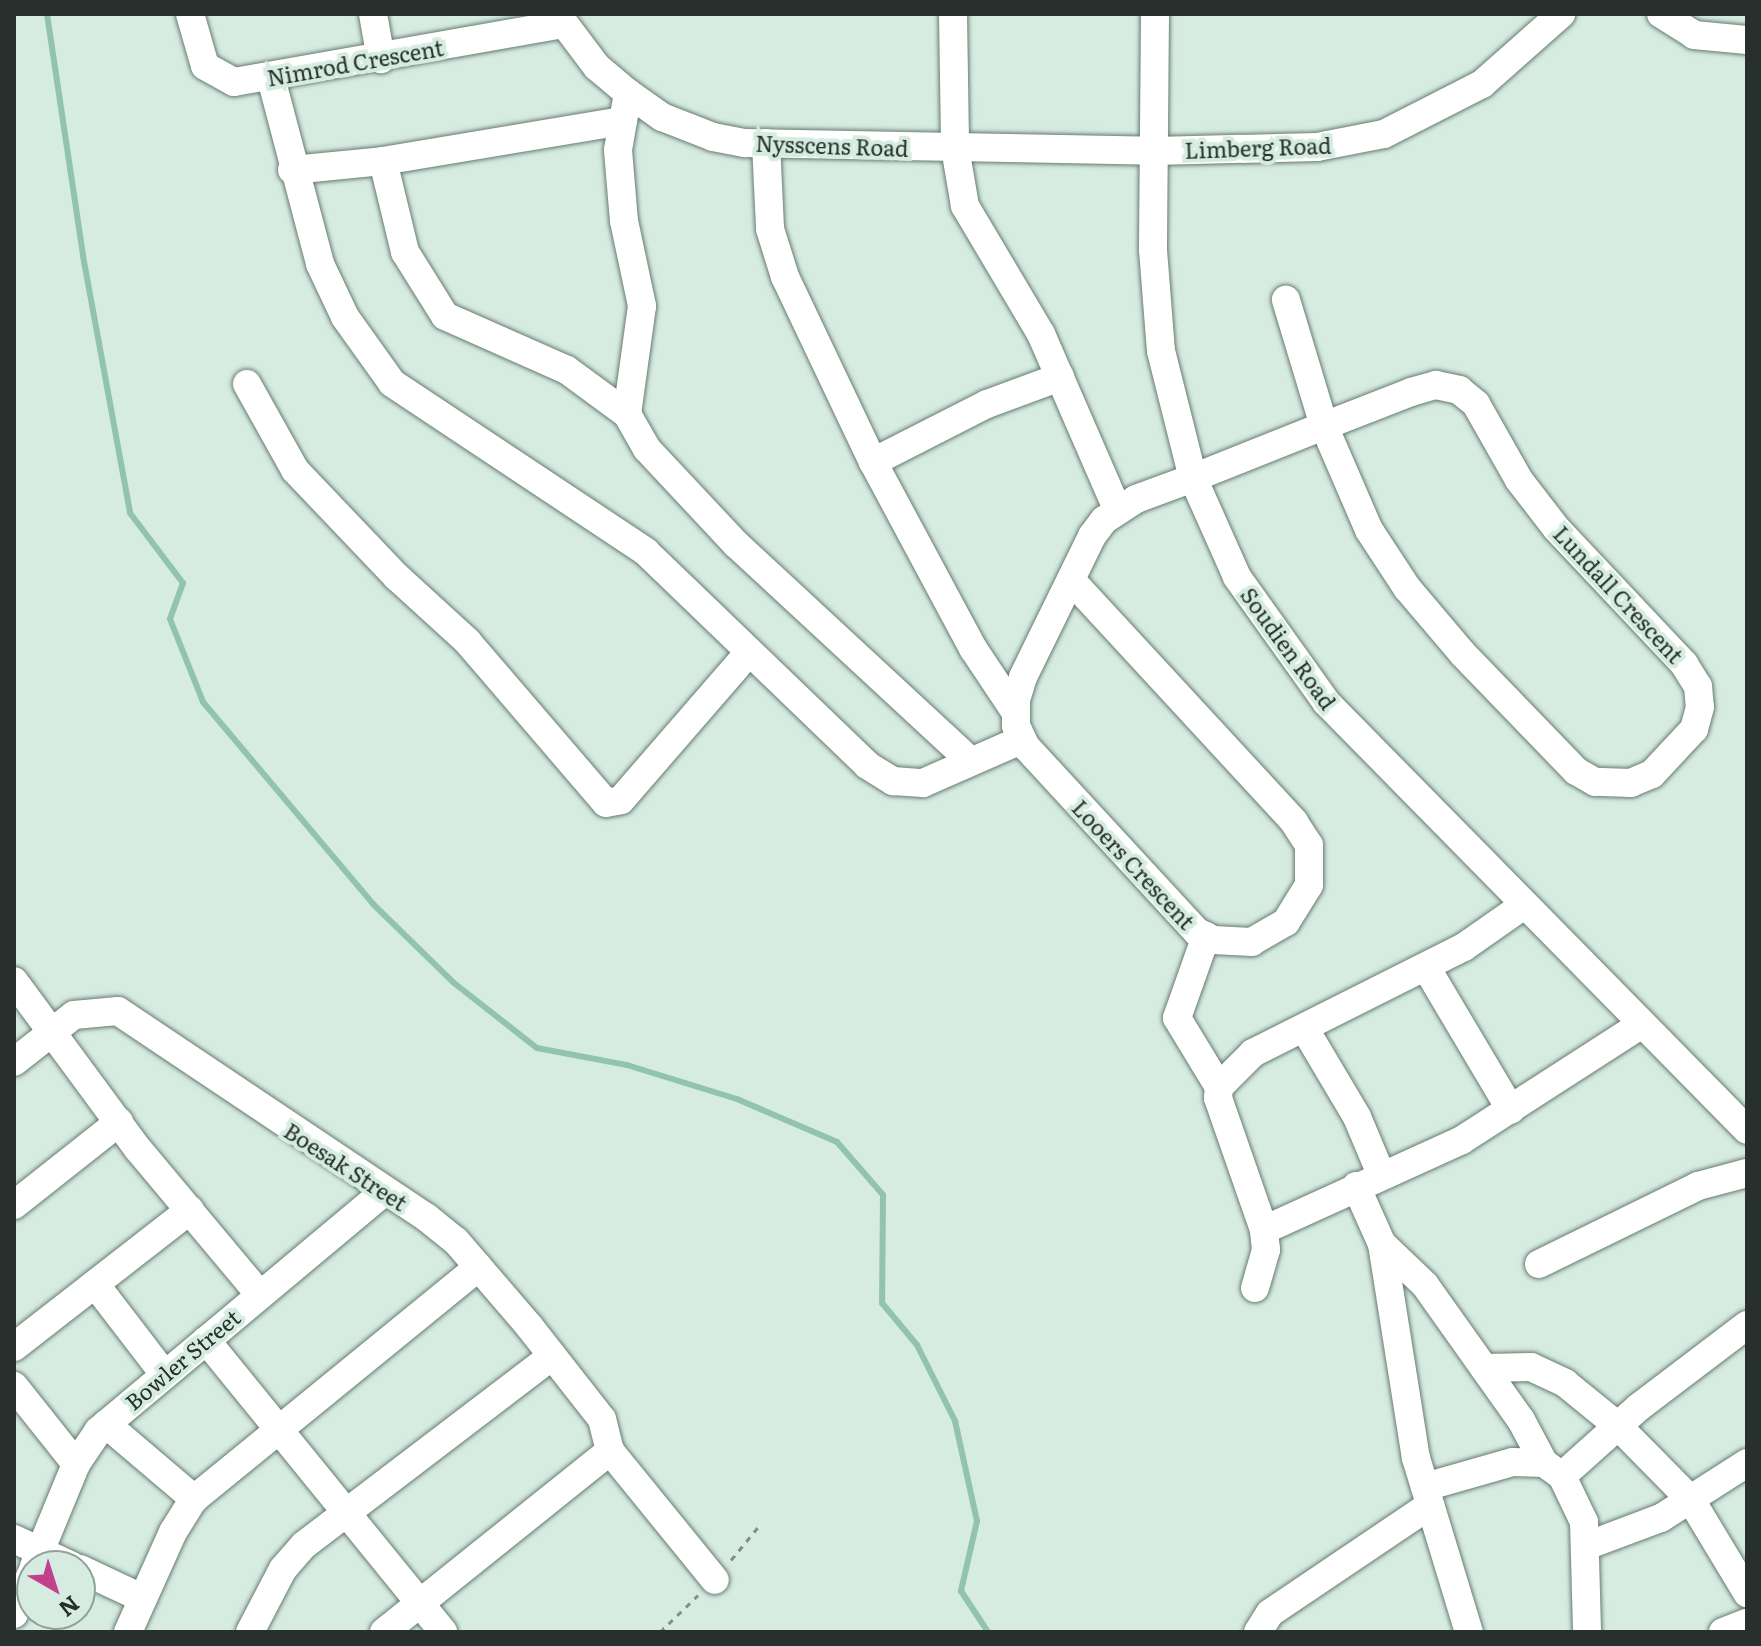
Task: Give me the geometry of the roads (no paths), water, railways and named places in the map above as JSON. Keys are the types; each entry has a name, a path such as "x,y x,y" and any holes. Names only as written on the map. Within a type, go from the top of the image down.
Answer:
{"street":[{"name":"Nimrod Crescent","path":"190,14 210,71 234,82 381,59 559,19"},
{"path":"373,14 381,59"},
{"path":"953,14 955,148 965,206 1010,278 1060,377 1117,509"},
{"name":"Soudien Road","path":"1155,14 1153,250 1161,351 1193,478 1237,577 1287,654 1326,702 1747,1130"},
{"name":"Limberg Road","path":"1154,151 1317,147 1384,134 1482,84 1561,14"},
{"path":"1661,14 1694,35 1747,40"},
{"name":"Nysscens Road","path":"559,19 625,107 662,117 713,137 766,143 1154,151"},
{"path":"271,78 292,170 320,264 345,317 392,383 646,552 867,765 893,781 923,783 969,760 1021,740 1014,710 974,650 873,462 785,277 770,229 766,143"},
{"path":"292,170 383,161 625,107 618,150 624,221 642,306 627,414"},
{"path":"383,161 405,252 445,316 567,370 627,414 647,449 736,544 969,760"},
{"path":"1286,300 1324,426"},
{"path":"873,462 987,404 1060,377"},
{"path":"247,384 295,470 397,577 467,641 606,803 617,804 632,789 749,652"},
{"name":"Lundall Crescent","path":"1193,478 1324,426 1436,385 1468,396 1519,480 1556,528 1684,664 1698,686 1700,707 1694,729 1666,763 1652,774 1617,785 1595,782 1576,771 1407,588 1369,530 1324,426"},
{"path":"1014,710 1023,677 1092,536 1117,509 1193,478"},
{"name":"Looers Crescent","path":"1021,740 1206,936 1252,942 1286,922 1309,885 1309,845 1294,822 1072,581"},
{"path":"1219,1087 1253,1053 1306,1031 1426,967 1524,905"},
{"path":"1206,936 1177,1018 1219,1087 1218,1098 1264,1230 1266,1250 1255,1288"},
{"path":"1426,967 1511,1110"},
{"path":"14,981 119,1122 260,1295"},
{"name":"Boesak Street","path":"14,1062 52,1031 88,1010 118,1011 383,1193 426,1217 478,1267 552,1356 602,1419 610,1451 715,1580"},
{"path":"1264,1230 1368,1180 1416,1164 1511,1110 1642,1024"},
{"path":"1306,1031 1357,1117 1428,1496 1469,1632"},
{"path":"17,1196 119,1122"},
{"path":"1539,1264 1698,1186 1747,1173"},
{"name":"Bowler Street","path":"41,1550 76,1464 106,1424 383,1193"},
{"path":"14,1347 190,1210"},
{"path":"1382,1244 1425,1285 1553,1469 1584,1522 1587,1632"},
{"path":"128,1632 142,1598 194,1499 478,1267"},
{"path":"95,1284 164,1374"},
{"path":"1258,1632 1270,1613 1428,1496 1513,1462 1553,1469 1618,1426 1747,1325"},
{"path":"206,1340 443,1632"},
{"path":"250,1632 283,1569 345,1512 552,1356"},
{"path":"1484,1368 1531,1367 1565,1383 1618,1426 1691,1500 1747,1593"},
{"path":"14,1386 76,1464"},
{"path":"106,1424 194,1499"},
{"path":"384,1632 610,1451"},
{"path":"1586,1546 1661,1518 1747,1463"},
{"path":"96,1576 142,1598"}],"waterway":[{"path":"47,14 83,256 130,513 183,583 170,619 203,702 373,904 454,983 537,1048 627,1065 737,1099 837,1142 883,1195 882,1303 917,1345 955,1421 977,1521 961,1591 988,1632"}]}
